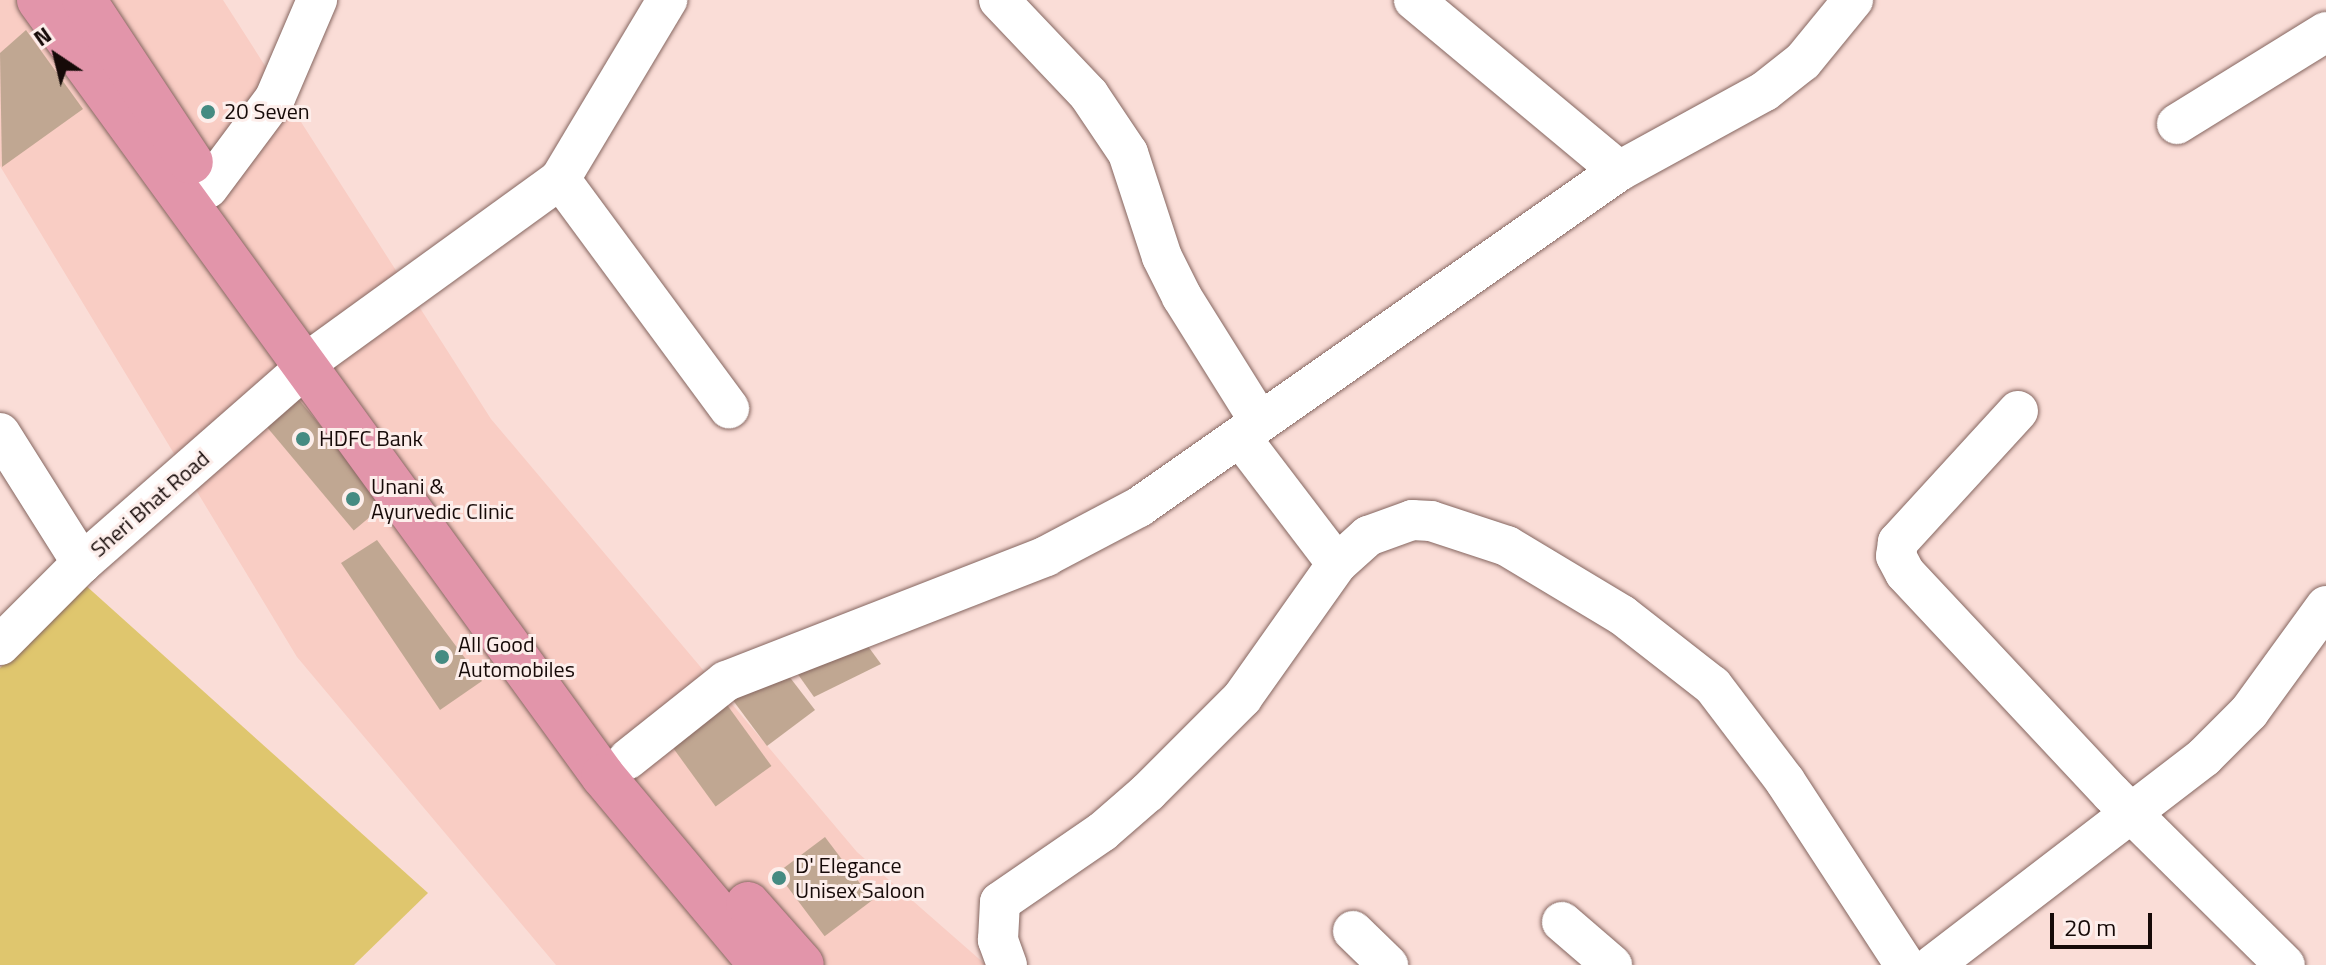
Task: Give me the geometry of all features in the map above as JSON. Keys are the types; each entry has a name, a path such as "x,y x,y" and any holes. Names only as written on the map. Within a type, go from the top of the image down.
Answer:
{"highway":[{"path":"39,0 312,360 628,759 802,965"},
{"path":"84,0 208,188 312,360 603,776 761,965"}],"street":[{"path":"208,188 275,98 317,0"},
{"path":"667,0 560,179 729,408"},
{"path":"999,0 1089,95 1128,153 1162,257 1182,297 1250,430 1337,564"},
{"path":"1414,0 1619,171"},
{"path":"628,759 726,681 1046,556 1139,507 1619,171 1765,91 1803,61 1853,0"},
{"path":"2177,124 2326,32"},
{"name":"Sheri Bhat Road","path":"0,645 82,563 312,360 560,179"},
{"path":"2018,411 1898,542 1896,556 1905,573 2132,815 2285,965"},
{"path":"0,433 82,563"},
{"path":"1007,965 998,940 1000,902 1102,832 1197,747 1242,698 1337,564 1368,536 1390,526 1431,521 1507,546 1622,615 1713,686 1748,728 1905,965"},
{"path":"1933,965 2204,757 2249,712 2326,606"},
{"path":"1562,922 1612,965"},
{"path":"1353,931 1388,965"}],"shaded area":[{"path":"0,0 223,0 491,419 857,852 986,965 556,965 297,657 0,166"},
{"path":"83,583 428,893 354,965 0,965 0,668"}],"building":[{"path":"26,30 83,109 2,167 0,53"},
{"path":"294,394 386,504 354,531 262,421"},
{"path":"377,540 482,681 440,710 341,563"},
{"path":"859,634 881,664 814,697 792,666"},
{"path":"785,671 815,710 767,746 732,699"},
{"path":"725,702 771,766 716,806 669,743"},
{"path":"825,837 873,900 825,936 777,873"}],"place":[{"name":"20 Seven","path":"208,112"},
{"name":"HDFC Bank","path":"303,439"},
{"name":"Unani & Ayurvedic Clinic","path":"353,499"},
{"name":"All Good Automobiles","path":"442,657"},
{"name":"D' Elegance Unisex Saloon","path":"779,878"}]}
